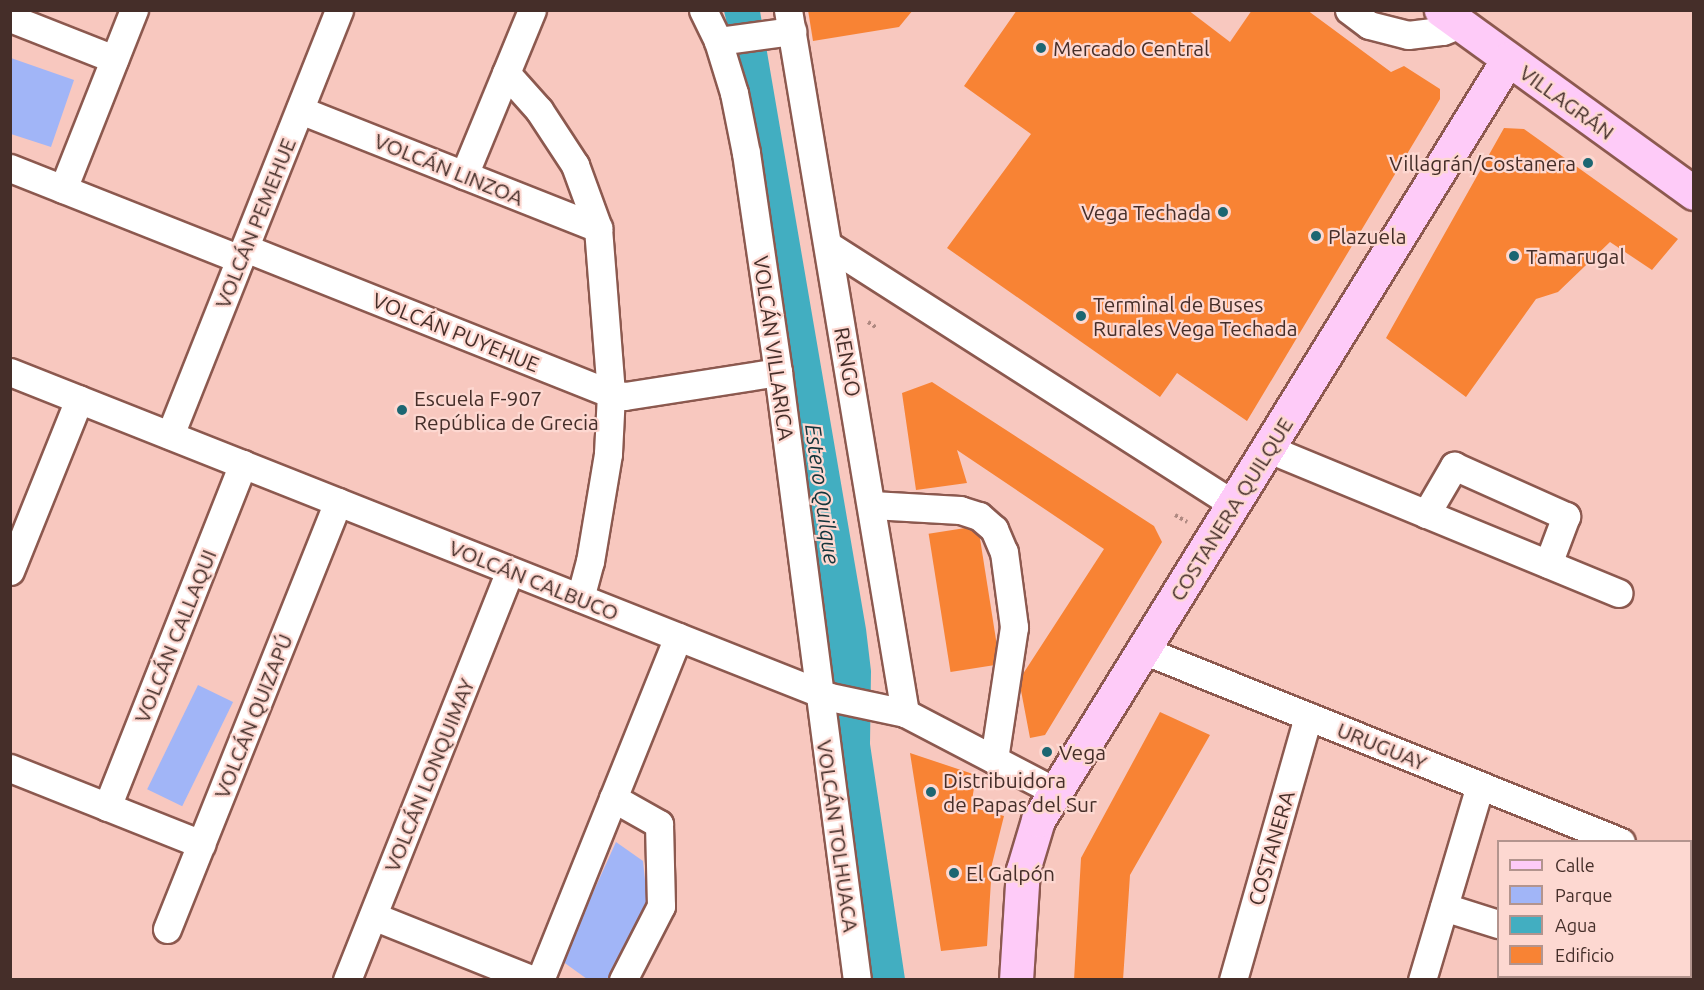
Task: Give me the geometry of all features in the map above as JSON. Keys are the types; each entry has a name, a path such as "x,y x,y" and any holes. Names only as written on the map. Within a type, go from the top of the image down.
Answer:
{"main road":[{"name":"VILLAGRÁN","path":"1450,17 1694,193"},
{"name":"COSTANERA QUILQUE","path":"1016,980 1028,845 1054,791 1269,449 1508,60"}],"street":[{"path":"63,189 134,10"},
{"name":"VOLCÁN PEMEHUE","path":"170,435 339,10"},
{"path":"464,175 532,10"},
{"name":"VOLCÁN VILLARICA","path":"703,10 723,40 746,153 824,695"},
{"path":"1349,10 1370,25 1408,34 1434,33 1450,17"},
{"path":"10,18 114,59"},
{"path":"723,40 784,25"},
{"name":"RENGO","path":"784,25 828,245 905,713"},
{"path":"506,73 539,110 575,165 598,228 611,394 608,454 590,561 580,598"},
{"name":"VOLCÁN LINZOA","path":"300,110 598,228"},
{"name":"VOLCÁN PUYEHUE","path":"10,168 243,253 611,394 625,396 778,372"},
{"path":"828,245 1234,505"},
{"name":"VOLCÁN CALBUCO","path":"10,372 824,695 905,713 1054,791"},
{"path":"10,571 79,399"},
{"path":"1269,449 1618,593"},
{"name":"VOLCÁN CALLAQUI","path":"106,807 243,464"},
{"path":"1426,514 1454,466 1566,516 1548,564"},
{"name":"VOLCÁN QUIZAPÚ","path":"167,929 338,502"},
{"path":"872,505 960,510 979,516 994,529 1004,552 1014,627 994,759"},
{"name":"VOLCÁN LONQUIMAY","path":"347,980 510,570"},
{"path":"540,980 678,637"},
{"name":"URUGUAY","path":"1143,650 1616,840"},
{"name":"VOLCÁN TOLHUACA","path":"824,695 857,980"},
{"name":"COSTANERA","path":"1233,980 1308,717"},
{"path":"10,768 201,844"},
{"path":"1422,980 1480,785"},
{"path":"613,798 659,824 661,906 623,980"},
{"path":"1444,907 1497,924"},
{"path":"373,916 533,980"},
{"path":"1692,980 1694,974"}],"green space":[{"path":"11,58 74,80 51,147 11,134"},
{"path":"198,685 233,702 182,806 147,789"},
{"path":"616,842 643,861 648,909 608,979 587,979 562,961"}],"water":[{"name":"Estero Quilque","path":"724,11 760,11 866,629 871,671 870,744 905,979 871,979 839,746 831,659 747,108"}],"building":[{"path":"808,10 913,10 899,27 813,41"},
{"path":"1017,10 1188,10 1230,42 1252,10 1307,10 1391,72 1404,66 1440,89 1440,99 1247,421 1177,373 1160,397 947,248 1031,134 964,86"},
{"name":"Tamarugal","path":"1504,128 1524,129 1678,239 1652,270 1610,242 1558,292 1536,299 1466,397 1386,338"},
{"path":"932,382 1154,526 1162,542 1045,735 1030,738 1019,680 1104,549 957,450 967,483 916,490 902,393"},
{"path":"978,526 1000,664 951,672 929,534"},
{"path":"1160,712 1210,735 1130,875 1123,980 1074,980 1081,858"},
{"path":"910,753 976,775 971,807 1004,816 992,864 987,946 941,951"}],"place":[{"name":"Mercado Central","path":"1041,48"},
{"name":"Villagrán/Costanera","path":"1588,163"},
{"name":"Vega Techada","path":"1223,212"},
{"name":"Plazuela","path":"1316,236"},
{"name":"Tamarugal","path":"1514,256"},
{"name":"Terminal de Buses Rurales Vega Techada","path":"1081,316"},
{"name":"Escuela F-907 República de Grecia","path":"402,410"},
{"name":"Vega","path":"1047,752"},
{"name":"Distribuidora de Papas del Sur","path":"931,792"},
{"name":"El Galpón","path":"954,873"}]}
